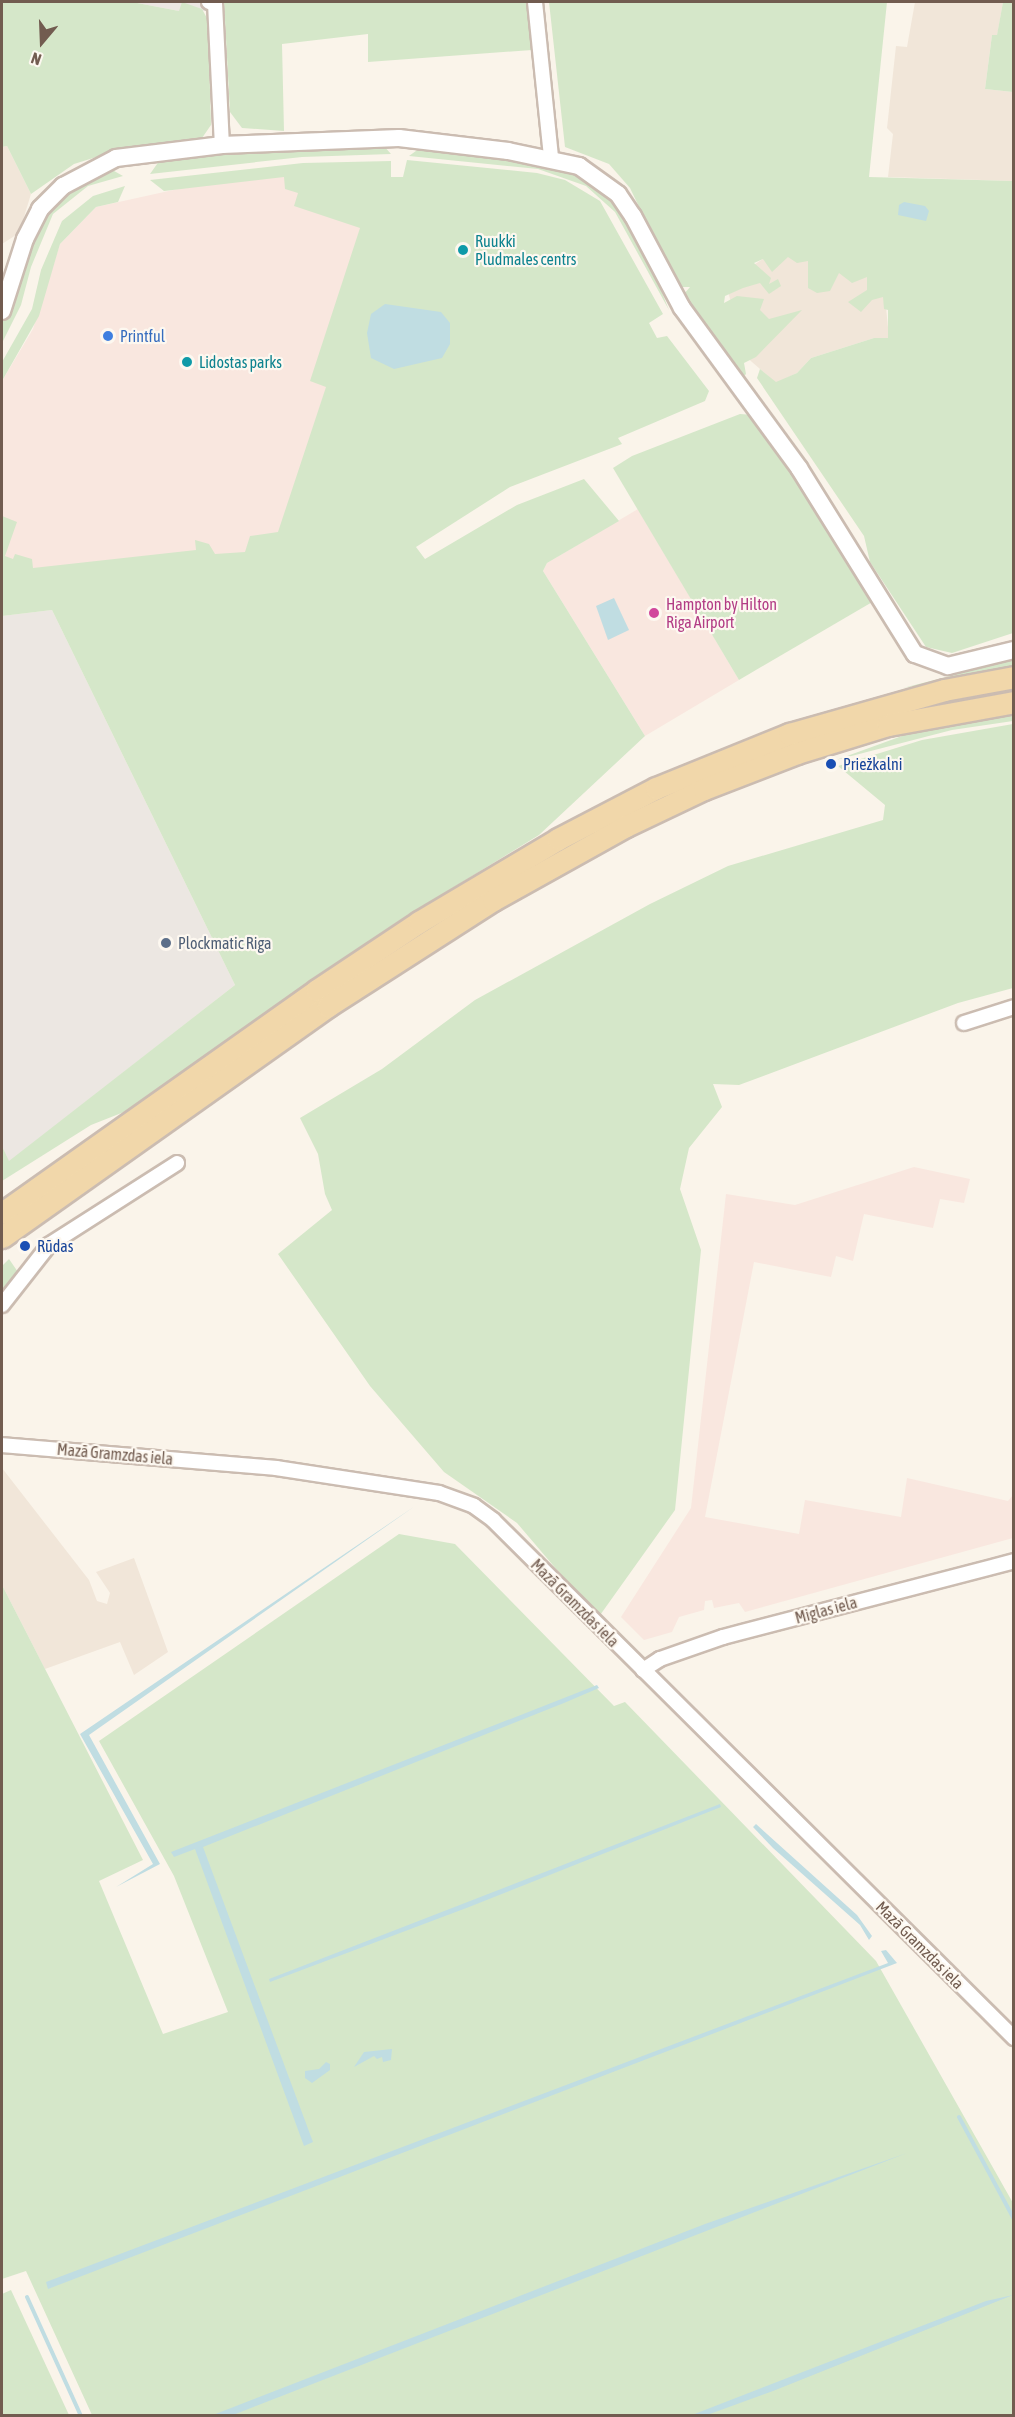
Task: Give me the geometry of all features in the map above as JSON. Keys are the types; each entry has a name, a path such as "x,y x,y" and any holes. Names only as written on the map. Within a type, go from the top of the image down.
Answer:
{"main road":[{"path":"2,1213 345,971 419,922 558,839 656,788 789,734 944,690 1014,677"},
{"path":"2,1237 328,1006 483,907 626,826 704,789 808,750 888,725 1014,702"}],"street":[{"path":"209,2 215,3 222,145"},
{"path":"535,2 551,158"},
{"path":"2,310 25,238 40,209 63,186 116,158 222,145 399,138 551,158 579,166 618,194 682,308 798,468 915,654 948,666 1014,650"},
{"path":"964,1023 1014,1007"},
{"path":"2,1305 49,1245 177,1163"},
{"name":"Mazā Gramzdas iela","path":"2,1445 276,1468 458,1498 493,1520 1014,2038"},
{"name":"Miglas iela","path":"643,1670 660,1659 723,1637 1014,1561"}],"shaded area":[{"path":"132,2 224,2 224,11 179,11"},
{"path":"915,2 1003,2 997,36 992,35 985,89 1013,92 1013,181 888,177 893,134 887,128 896,46 907,47"},
{"path":"7,146 31,194 19,233 2,244 2,147"},
{"path":"285,176 285,183 360,182 361,193 368,194 370,240 278,550 2,574 2,381 33,329 60,244 96,207 205,183"},
{"path":"778,249 883,276 889,338 874,338 811,358 797,373 776,383 744,355 726,283"},
{"path":"638,509 739,680 645,736 543,571 547,563"},
{"path":"52,610 235,985 9,1162 2,1146 2,616"},
{"path":"914,1167 970,1179 964,1203 940,1199 933,1228 864,1214 853,1261 836,1256 831,1277 754,1262 705,1517 799,1534 805,1500 901,1517 907,1478 1008,1501 1013,1495 1013,1538 745,1612 739,1603 714,1608 712,1600 705,1601 704,1610 679,1617 672,1632 644,1640 621,1617 691,1508 726,1194 795,1205"},
{"path":"2,1468 89,1580 97,1601 107,1604 110,1593 96,1572 134,1558 168,1652 134,1675 120,1642 45,1669 2,1585"}],"green space":[{"path":"2,2 132,2 179,11 182,2 202,9 208,20 211,125 202,138 125,148 74,164 31,194 7,146 2,147"},
{"path":"224,2 526,2 532,50 368,62 368,34 282,44 284,131 242,128 230,112"},
{"path":"549,2 887,2 869,177 1013,181 1013,633 952,653 926,647 870,562 864,536 757,378 760,369 776,382 797,373 811,358 874,338 888,338 888,310 884,309 883,297 872,300 861,312 848,302 867,290 867,277 852,283 839,273 830,291 817,293 808,288 808,261 797,263 788,257 772,272 763,259 754,263 771,278 769,284 778,279 781,286 769,294 760,283 743,288 725,296 724,303 737,296 764,299 760,310 769,319 802,310 756,357 744,363 746,374 743,377 686,299 684,294 690,287 681,287 669,269 630,188 609,164 565,147"},
{"path":"1003,2 1013,2 1013,92 985,89 992,35 997,35"},
{"path":"383,145 391,154 302,157 150,174 162,157 277,147"},
{"path":"420,148 543,165 580,175 614,202 648,258 669,310 615,212 586,186 538,169 409,156"},
{"path":"407,160 537,173 565,180 600,201 663,314 649,323 657,338 667,336 709,391 705,401 618,438 622,444 510,487 416,547 425,559 517,505 584,479 619,521 547,563 543,571 645,736 539,835 397,922 124,1112 91,1125 2,1181 2,1146 9,1161 235,985 52,610 2,616 2,516 17,522 5,556 13,559 15,554 32,559 33,568 196,550 195,540 209,544 215,554 245,552 250,536 278,532 326,387 310,381 360,228 294,206 298,193 285,189 284,177 164,191 150,180 303,163 391,161 391,177 403,177"},
{"path":"107,167 123,176 88,186 53,214 31,267 21,305 2,343 2,322 13,300 34,230 54,201"},
{"path":"125,186 118,202 96,207 60,244 39,316 2,381 2,362 32,309 41,270 62,221 93,196"},
{"path":"740,414 753,415 874,601 739,680 613,468 632,456"},
{"path":"1013,660 1013,665 994,672 903,688"},
{"path":"1013,714 1013,721 952,730 836,760 913,732"},
{"path":"1013,724 1013,988 958,1003 739,1085 713,1084 722,1107 689,1148 680,1189 701,1250 675,1510 598,1618 517,1523 444,1472 370,1386 278,1254 332,1210 325,1194 318,1154 300,1118 382,1069 475,1000 650,904 728,866 883,820 885,805 838,766 922,740"},
{"path":"9,1259 20,1275 2,1299 2,1266"},
{"path":"399,1534 455,1544 614,1706 625,1702 876,1961 1013,2203 1013,2415 92,2415 26,2271 2,2279 2,1585 143,1860 99,1881 163,2034 228,2012 174,1876 99,1741"},
{"path":"11,2290 69,2415 2,2415 2,2294"}],"water":[{"path":"904,202 925,206 929,211 926,221 898,215 899,205"},
{"path":"385,304 441,312 450,323 450,344 442,358 394,369 371,358 367,333 371,314"},
{"path":"614,598 629,630 608,640 596,606"},
{"path":"415,1506 89,1735 160,1864 116,1887 153,1864 80,1734"},
{"path":"597,1685 599,1688 564,1703 203,1847 313,2142 304,2146 195,1849 174,1857 171,1852"},
{"path":"720,1804 721,1807 469,1907 270,1982 269,1979"},
{"path":"756,1824 857,1915 872,1936 869,1940 860,1925 773,1848 753,1827"},
{"path":"886,1950 897,1963 48,2289 46,2282 888,1963 881,1951"},
{"path":"392,2049 391,2060 383,2062 382,2057 377,2059 374,2056 354,2067 364,2052"},
{"path":"326,2062 330,2064 330,2070 312,2083 305,2078 305,2071 319,2069"},
{"path":"907,2153 233,2415 213,2415 705,2224"},
{"path":"1013,2295 773,2391 707,2415 692,2415 986,2301"}],"waterway":[{"path":"959,2117 1014,2219"},
{"path":"27,2297 81,2416"}],"place":[{"name":"Ruukki Pludmales centrs","path":"463,250"},
{"name":"Printful","path":"108,336"},
{"name":"Lidostas parks","path":"187,362"},
{"name":"Hampton by Hilton Riga Airport","path":"654,613"},
{"name":"Priežkalni","path":"831,764"},
{"name":"Plockmatic Riga","path":"166,943"},
{"name":"Rūdas","path":"25,1246"}]}
